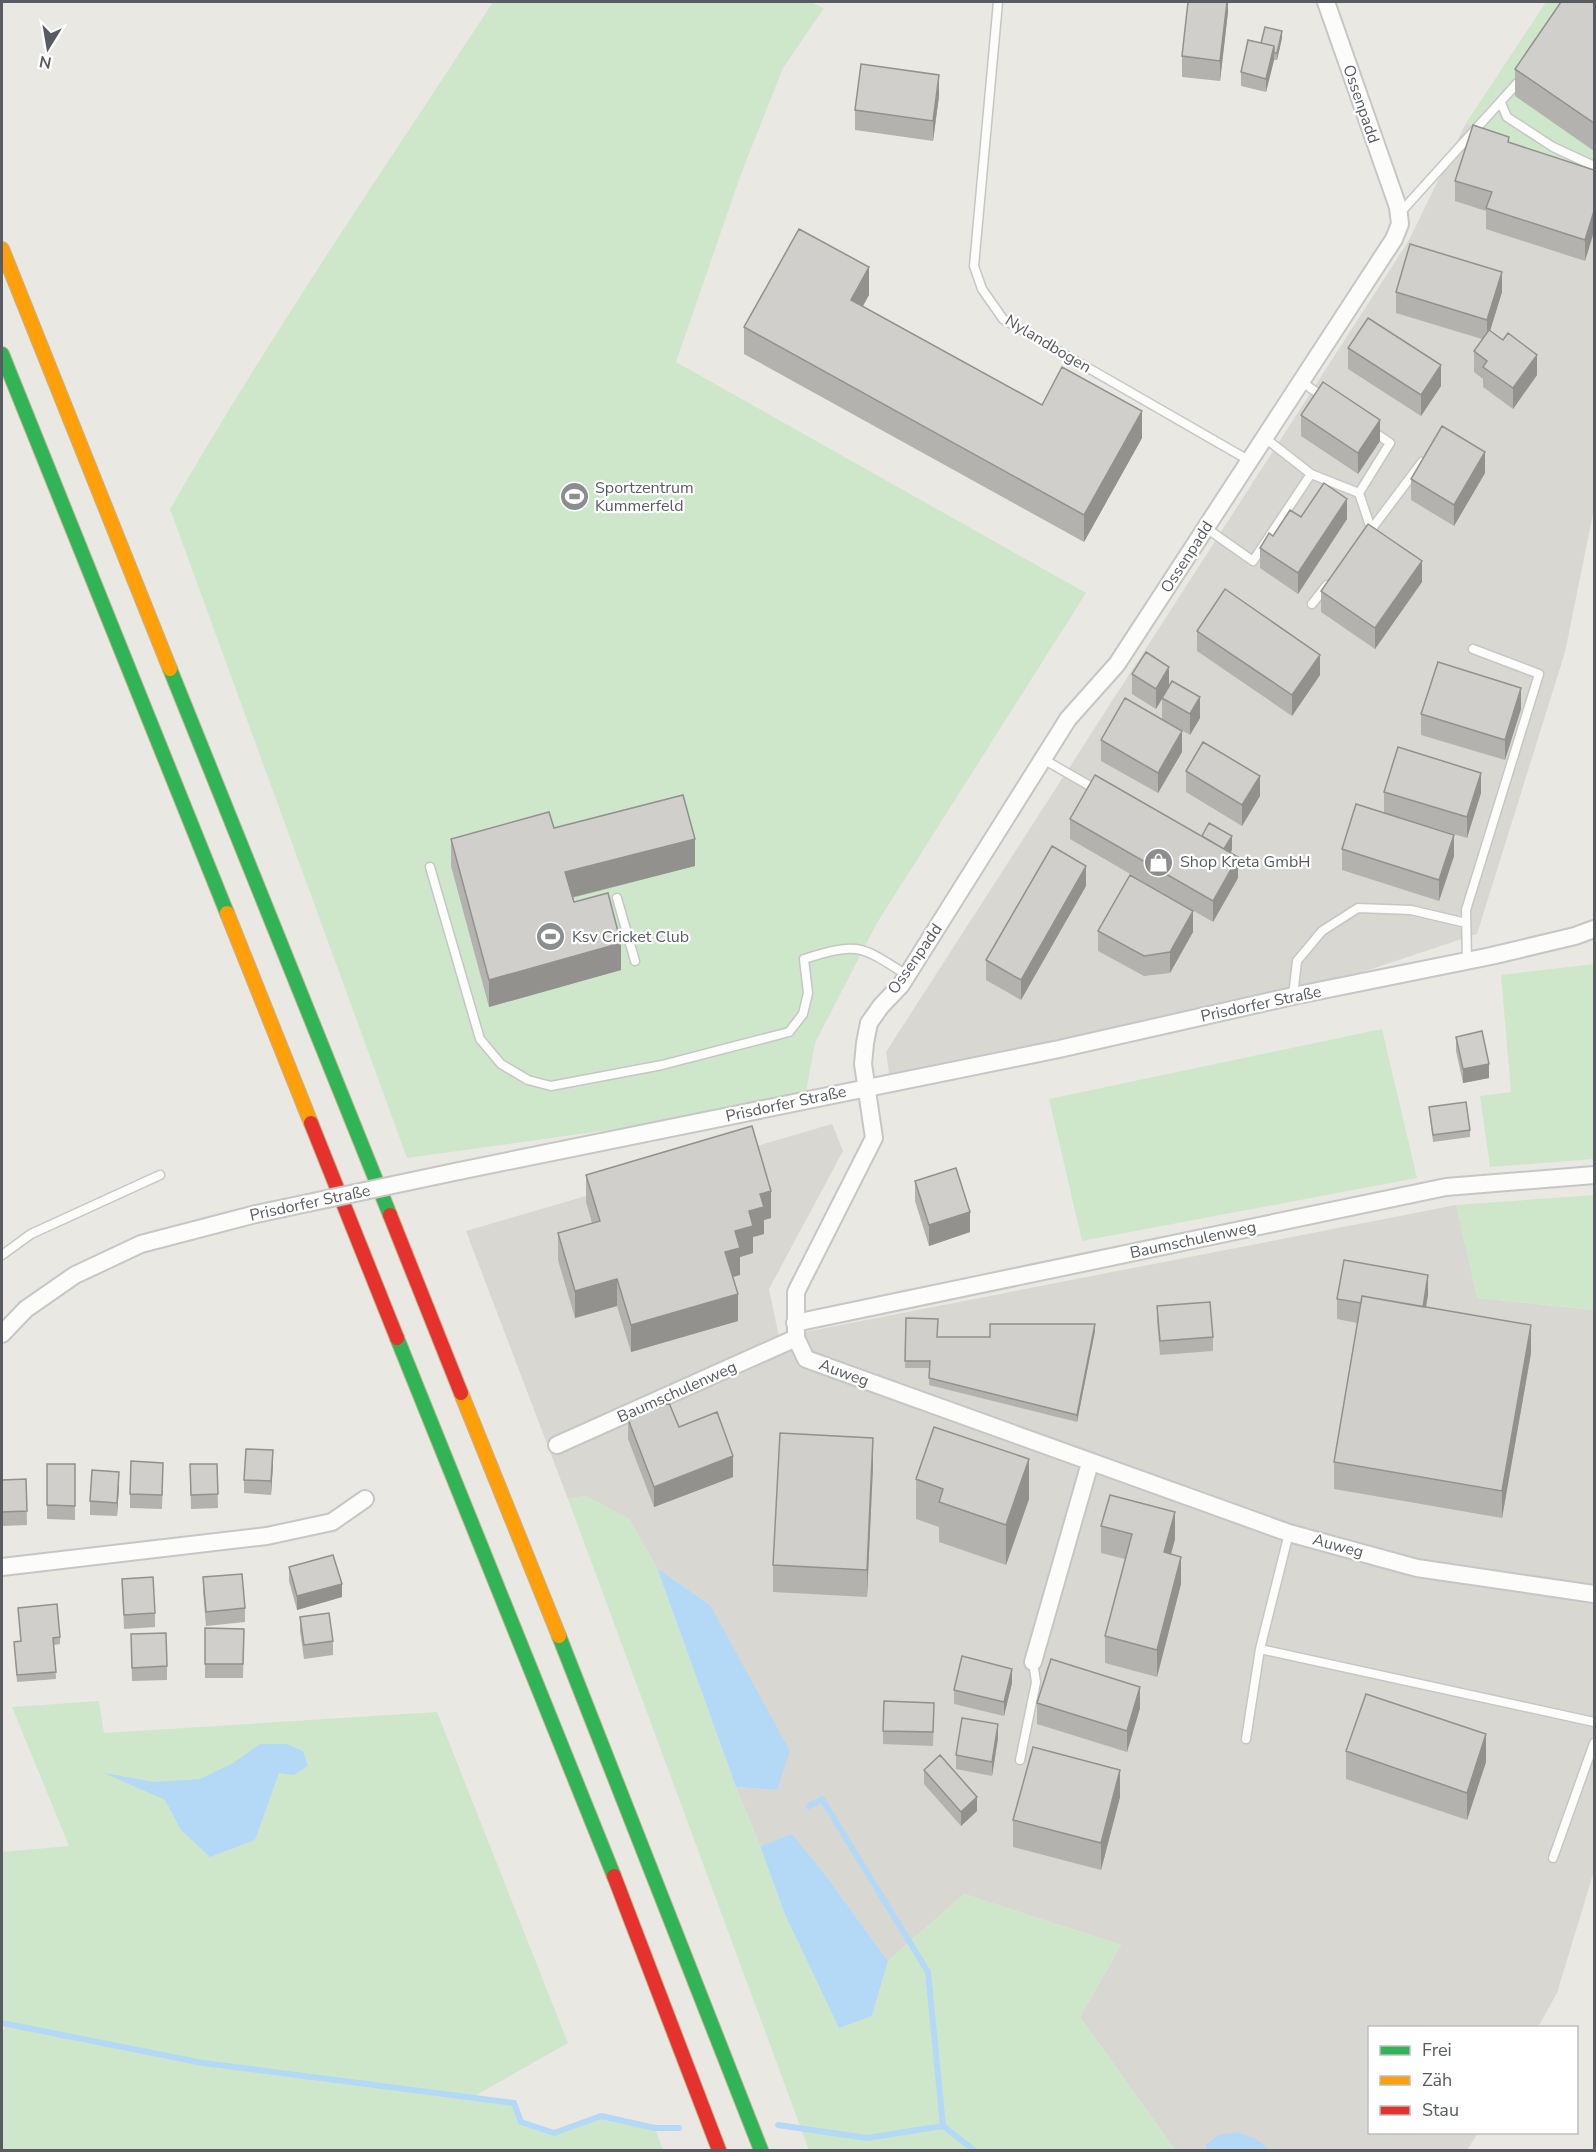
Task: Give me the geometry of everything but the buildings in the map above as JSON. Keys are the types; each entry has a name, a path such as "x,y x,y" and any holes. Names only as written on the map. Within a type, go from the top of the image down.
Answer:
{"highway":[{"path":"2,249 635,1826 761,2151"},
{"path":"2,354 623,1899 719,2151"}],"street":[{"name":"Ossenpadd","path":"867,1087 863,1064 869,1023 880,1006 907,975 1068,719 1117,664 1394,239 1400,224 1399,215 1326,2"},
{"name":"Prisdorfer Straße","path":"2,1334 26,1309 75,1275 141,1244 256,1214 1059,1049 1575,936 1594,929"},
{"path":"795,1331 796,1292 874,1138 867,1087"},
{"name":"Baumschulenweg","path":"557,1445 795,1331 1446,1187 1594,1175"},
{"name":"Auweg","path":"795,1331 806,1359 1289,1533 1417,1568 1594,1594"},
{"path":"1033,1662 1090,1463"},
{"path":"2,1567 267,1536 332,1522 366,1499"}],"lane":[{"name":"Nylandbogen","path":"998,2 974,266 982,289 1003,319 1250,461"},
{"path":"1399,215 1501,103 1523,75"},
{"path":"1501,103 1507,117 1553,147 1594,166"},
{"path":"1302,382 1331,402"},
{"path":"1361,422 1390,442 1359,493 1370,531 1380,537"},
{"path":"1265,438 1311,474 1359,493"},
{"path":"1363,540 1430,451"},
{"path":"1206,528 1253,561 1311,474"},
{"path":"1312,604 1334,576"},
{"path":"1467,960 1466,910 1539,674 1473,649"},
{"path":"1043,759 1102,793"},
{"path":"430,867 480,1039 501,1064 528,1080 551,1086 662,1065 789,1032 803,1014 808,993 804,959 850,947 863,949 907,975"},
{"path":"617,898 635,961"},
{"path":"1293,996 1297,961 1322,931 1358,908 1412,910 1466,923"},
{"path":"2,1255 31,1234 160,1175"},
{"path":"1246,1739 1260,1649 1289,1533"},
{"path":"1260,1649 1594,1722"},
{"path":"1020,1760 1036,1682 1033,1662"},
{"path":"1553,1858 1594,1743"}],"shaded area":[{"path":"1466,123 1594,181 1594,509 1565,652 1477,934 1293,995 891,1087 886,1052 1409,240"},
{"path":"832,1124 843,1151 769,1289 779,1337 1456,1205 1478,1298 1594,1310 1594,1871 1557,1993 1539,2026 1368,2026 1368,2134 1477,2134 1467,2150 1175,2150 1080,2017 1121,1945 964,1894 888,1961 827,1877 792,1835 760,1846 736,1787 777,1790 710,1605 657,1568 629,1519 586,1496 568,1499 466,1231"}],"green space":[{"name":"Sportzentrum Kummerfeld","path":"493,2 810,2 824,8 783,68 741,174 676,362 1086,593 877,923 815,1043 804,1103 407,1158 170,509 287,316"},
{"path":"1546,2 1594,2 1594,181 1466,123"},
{"path":"1594,964 1594,1159 1490,1167 1480,1096 1511,1092 1501,975"},
{"path":"1382,1029 1417,1178 1082,1241 1049,1099"},
{"path":"1594,1195 1594,1310 1477,1298 1456,1205"},
{"path":"586,1496 629,1519 657,1568 784,1912 872,2016 888,1961 964,1894 1121,1945 1080,2017 1175,2150 809,2150 568,1499"},
{"path":"99,1701 104,1733 437,1712 568,2043 471,2098 514,2103 521,2122 554,2133 601,2116 655,2128 663,2150 2,2150 2,2033 7,2024 2,2023 2,1852 69,1846 12,1707"}],"water":[{"path":"657,1568 710,1605 790,1751 777,1790 736,1787"},
{"path":"260,1744 286,1744 303,1751 308,1766 294,1775 279,1773 255,1840 210,1857 181,1830 165,1800 104,1773 155,1782 200,1779 233,1763"},
{"path":"792,1834 827,1877 888,1961 872,2016 839,2028 784,1912 760,1846"},
{"path":"1238,2132 1258,2140 1270,2150 1207,2150 1206,2145 1218,2135"}],"waterway":[{"path":"809,1806 822,1799 928,1972 943,2126 974,2150"},
{"path":"2,2023 203,2063 514,2103 521,2122 554,2133 601,2116 655,2128 679,2128"},
{"path":"778,2125 867,2138 943,2126"}],"traffic: fast":[{"path":"2,354 227,913"},
{"path":"170,669 390,1215"},
{"path":"397,1338 614,1876"},
{"path":"559,1636 761,2150"}],"traffic: slow":[{"path":"2,249 170,669"},
{"path":"227,913 311,1123"},
{"path":"461,1393 559,1636"}],"traffic: jam":[{"path":"311,1123 397,1338"},
{"path":"390,1215 461,1393"},
{"path":"614,1876 719,2150"}],"place":[{"name":"Sportzentrum Kummerfeld","path":"574,497"},
{"name":"Shop Kreta GmbH","path":"1159,862"},
{"name":"Ksv Cricket Club","path":"551,937"}]}
